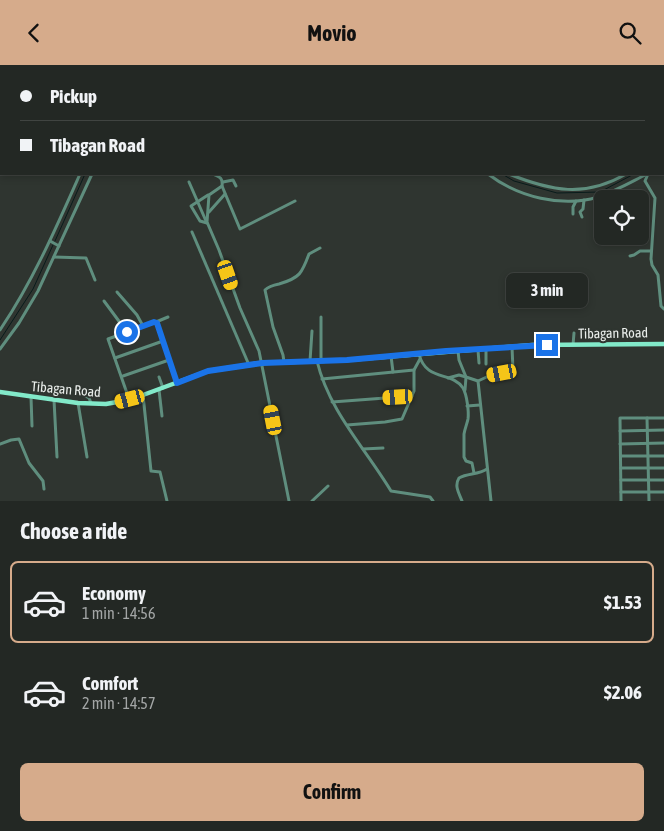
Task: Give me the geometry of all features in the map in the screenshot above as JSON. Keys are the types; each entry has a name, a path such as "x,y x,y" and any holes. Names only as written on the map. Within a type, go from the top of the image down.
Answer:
{"main road":[{"name":"Tibagan Road","path":"0,392 91,404 130,399 208,371 262,363 391,356 420,357 458,350 486,348 664,343"}],"street":[{"path":"0,330 23,294 51,242 80,175"},
{"path":"0,349 19,323 38,291 92,175"},
{"path":"215,175 220,177 240,229 296,201"},
{"path":"490,175 523,193 547,199 576,201 612,192 646,175"},
{"path":"511,175 536,185 562,190 596,186 624,175"},
{"path":"648,175 645,181 655,198 651,263 658,275 661,306 664,309"},
{"path":"207,222 200,221 192,207 196,202 209,195 222,184 233,180 236,186"},
{"path":"189,182 196,202 219,250 240,309 258,347 289,501"},
{"path":"207,214 225,194"},
{"path":"207,222 209,195"},
{"path":"582,217 580,212 585,200"},
{"path":"573,214 573,207 576,201"},
{"path":"192,232 249,365"},
{"path":"51,242 58,245"},
{"path":"284,362 273,327 265,289 298,276 305,267 309,253 320,248"},
{"path":"630,256 640,251 651,251"},
{"path":"54,257 86,257 95,280"},
{"path":"117,292 137,315 142,326"},
{"path":"104,301 127,332"},
{"path":"130,399 108,339 168,317"},
{"path":"321,317 319,361 322,379 340,417 391,491 430,497 433,501"},
{"path":"156,322 177,383"},
{"path":"310,361 312,331"},
{"path":"573,345 574,333"},
{"path":"115,358 163,341"},
{"path":"447,378 459,375 478,381 491,375 513,370 512,347"},
{"path":"486,348 486,364"},
{"path":"478,349 479,363"},
{"path":"458,350 459,360 466,377 465,391 468,415 465,428 464,457 466,461 472,463 474,473"},
{"path":"391,356 393,372"},
{"path":"347,425 401,420 415,388 414,370 420,357 432,373 457,383 465,391"},
{"path":"122,376 169,360"},
{"path":"322,379 414,370"},
{"path":"159,377 162,416"},
{"path":"478,381 491,501"},
{"path":"80,393 90,399 91,404"},
{"path":"144,395 151,469 152,472 160,472 167,501"},
{"path":"31,397 32,426"},
{"path":"332,402 412,397"},
{"path":"54,400 57,457"},
{"path":"78,403 87,457"},
{"path":"467,406 480,405"},
{"path":"621,501 620,418 664,418"},
{"path":"647,418 649,501"},
{"path":"620,431 664,430"},
{"path":"0,444 12,439 19,439 29,463 43,481 44,489"},
{"path":"620,443 664,443"},
{"path":"363,449 382,448"},
{"path":"620,456 664,456"},
{"path":"621,468 664,468"},
{"path":"462,501 457,491 457,482 461,477 481,473 487,469"},
{"path":"621,480 664,480"},
{"path":"312,501 328,485"},
{"path":"621,492 664,492"}],"waterway":[{"path":"55,241 85,175"},
{"path":"504,175 514,181 557,193 600,192 632,175"},
{"path":"0,340 33,289 53,245"}],"route":[{"path":"127,332 154,322 157,323 177,383 208,371 262,363 347,360 446,351 547,345"}]}
